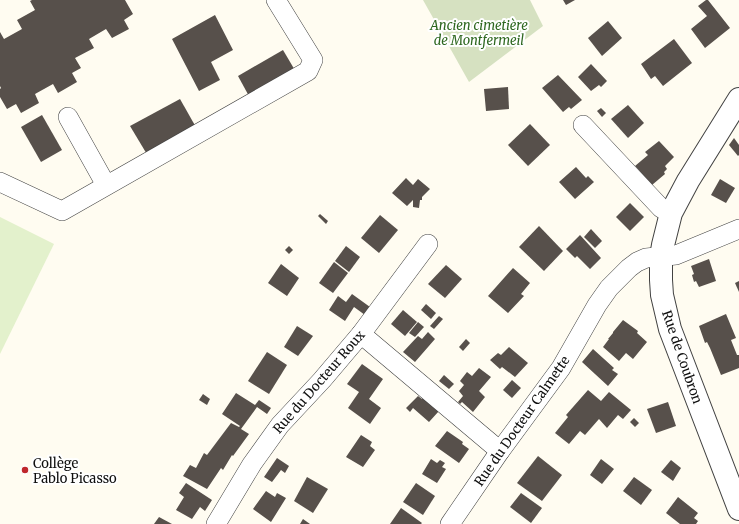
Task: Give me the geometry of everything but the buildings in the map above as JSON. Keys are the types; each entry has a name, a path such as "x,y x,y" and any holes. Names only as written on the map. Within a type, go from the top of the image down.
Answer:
{"street":[{"path":"0,182 62,211 308,71 313,60 276,0"},
{"name":"Rue de Coubron","path":"739,99 688,181 671,213 661,257 662,295 670,330 739,509"},
{"path":"68,117 106,185"},
{"path":"583,125 661,208 671,213"},
{"name":"Rue du Docteur Calmette","path":"450,524 500,451 561,368 597,305 609,288 637,262 646,258 676,255 739,229"},
{"name":"Rue du Docteur Roux","path":"216,524 252,464 280,425 362,334 428,244"},
{"path":"362,334 500,451"}],"green space":[{"name":"Ancien cimetière de Montfermeil","path":"423,0 530,0 543,26 469,82"},
{"path":"0,217 54,244 0,354"}],"place":[{"name":"Collège Pablo Picasso","path":"25,470"}]}
